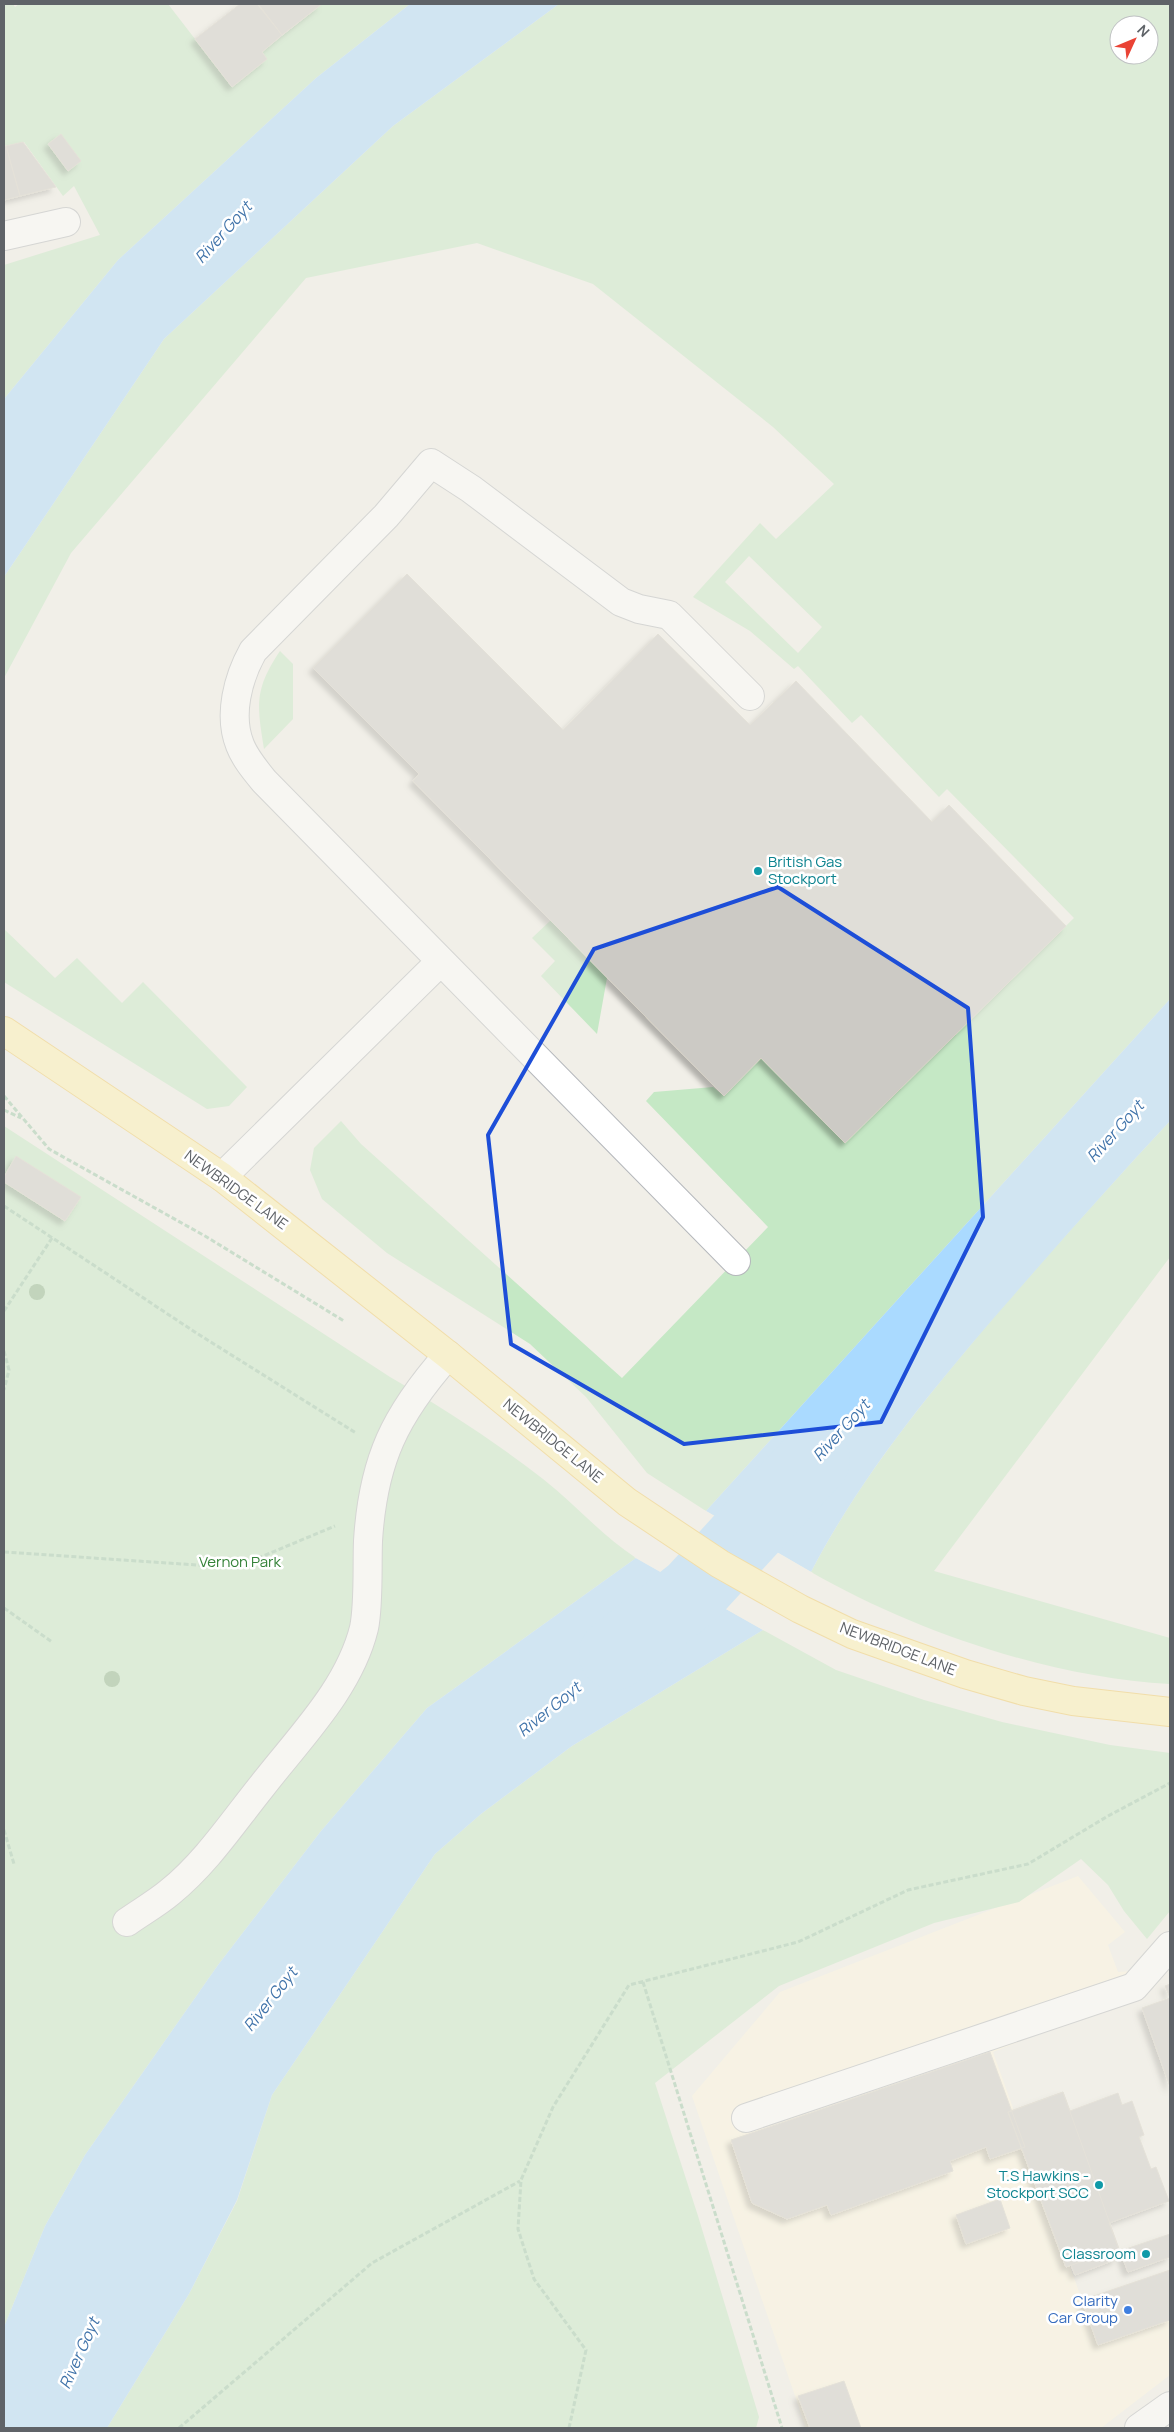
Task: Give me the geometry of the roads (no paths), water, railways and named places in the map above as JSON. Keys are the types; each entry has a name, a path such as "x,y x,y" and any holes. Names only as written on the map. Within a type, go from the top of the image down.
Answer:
{"main road":[{"name":"NEWBRIDGE LANE","path":"4,1031 222,1177 448,1355 626,1502 720,1564 800,1609 852,1634 1024,1692 1073,1701 1170,1712"}],"street":[{"path":"4,236 66,222"},
{"path":"736,1260 264,780 251,765 240,745 235,724 236,702 242,669 253,651 386,516 431,463 471,489 620,602 639,609 670,615 750,696"},
{"path":"222,1177 441,961"},
{"path":"127,1922 171,1892 198,1864 318,1715 349,1670 364,1626 370,1512 384,1451 405,1410 448,1355"},
{"path":"746,2118 1134,1987 1170,1946"},
{"path":"1139,2428 1170,2406"}],"water":[{"path":"410,4 559,4 393,126 164,339 4,577 4,399 118,260 316,78"},
{"path":"1170,999 1170,1121 1026,1281 926,1399 853,1500 811,1572 706,1511"},
{"path":"636,1558 763,1630 572,1746 481,1814 435,1854 272,2095 237,2200 189,2294 107,2428 4,2428 4,2327 45,2226 85,2155 218,1965 321,1831 427,1708"}],"waterway":[{"name":"River Goyt","path":"615,1654 693,1592 814,1460"}],"place":[{"name":"British Gas Stockport","path":"758,871"},
{"name":"T.S Hawkins - Stockport SCC","path":"1099,2185"},
{"name":"Classroom","path":"1146,2254"},
{"name":"Clarity Car Group","path":"1128,2310"}],"park label":[{"name":"Vernon Park","path":"240,1562"}]}
